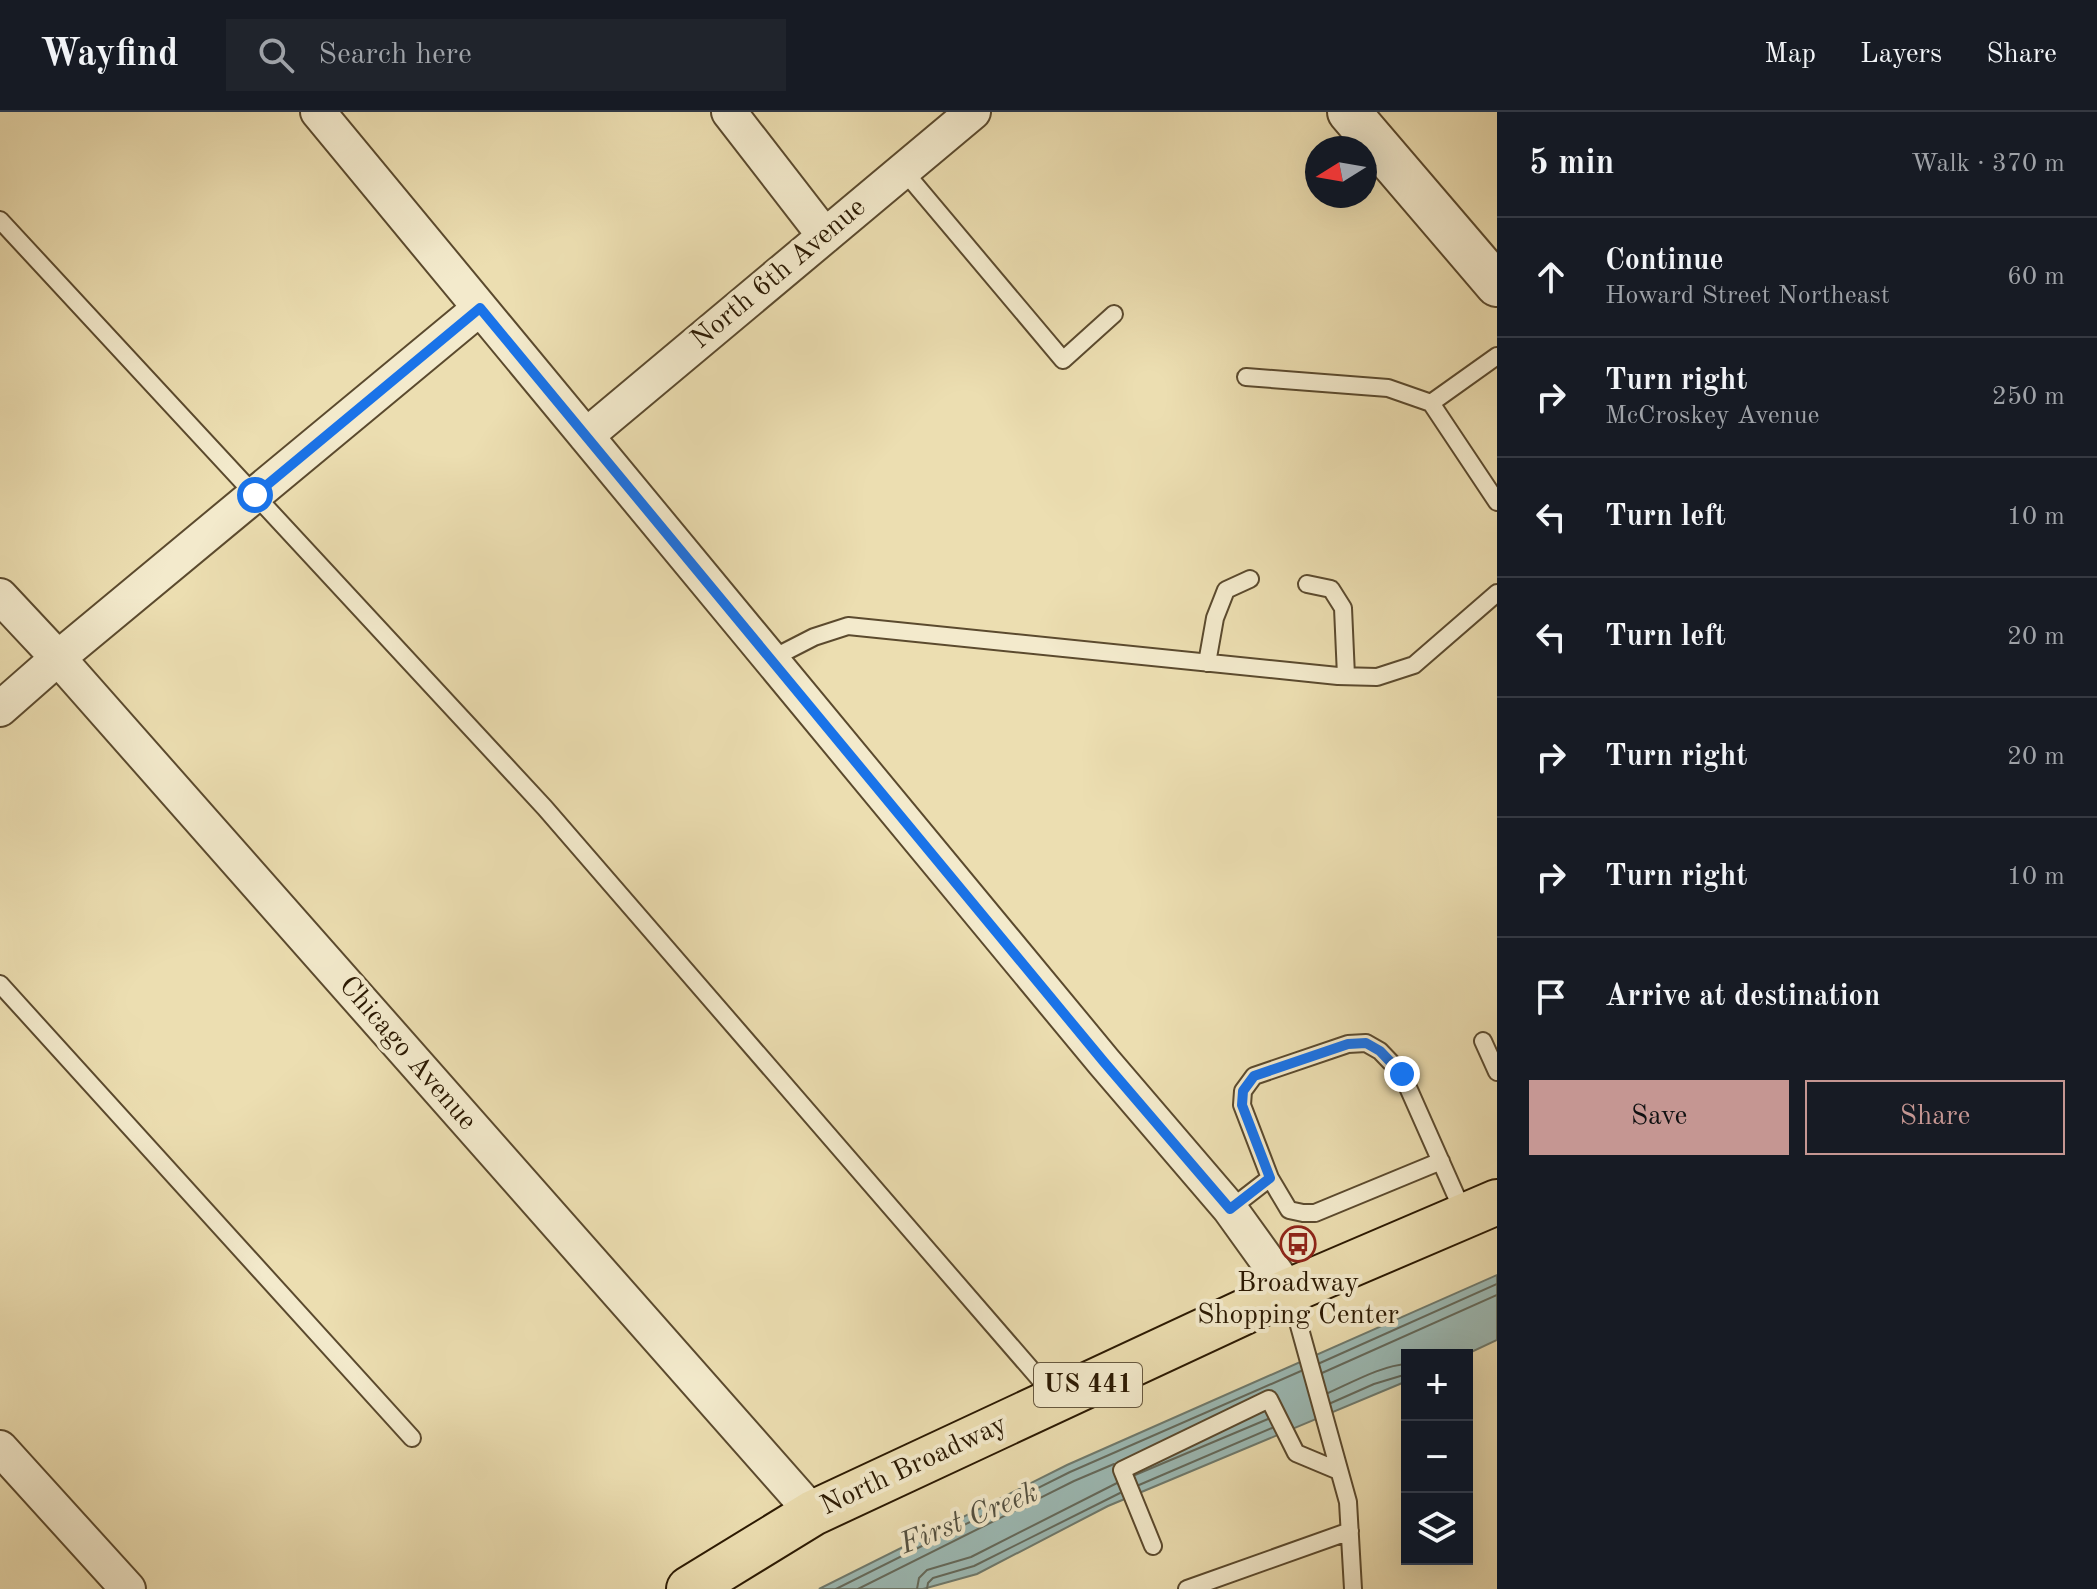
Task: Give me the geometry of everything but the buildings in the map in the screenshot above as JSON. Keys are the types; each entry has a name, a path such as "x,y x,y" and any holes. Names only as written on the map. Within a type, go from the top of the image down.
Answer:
{"main road":[{"name":"North Broadway","path":"689,1589 813,1513 1289,1291 1481,1209"}],"street":[{"path":"318,112 1094,1050 1230,1209 1289,1291"},
{"path":"729,112 825,236"},
{"name":"North 6th Avenue","path":"586,436 973,112"},
{"path":"1349,112 1497,285"},
{"path":"0,709 480,308"},
{"name":"Chicago Avenue","path":"0,596 813,1513"},
{"path":"0,1448 123,1587"}],"lane":[{"path":"903,170 1063,360 1114,314"},
{"path":"0,220 545,808 1057,1399"},
{"path":"1431,403 1497,356"},
{"path":"1246,377 1388,388 1431,403 1497,502"},
{"path":"1207,663 1215,618 1226,590 1250,579"},
{"path":"1307,584 1331,589 1343,608 1346,676"},
{"path":"771,659 814,637 848,626 1377,677 1414,665 1497,593"},
{"path":"0,984 412,1438"},
{"path":"1483,1041 1497,1072"},
{"path":"1441,1161 1315,1213 1289,1210 1270,1178 1242,1105 1243,1091 1254,1076 1348,1044 1366,1043 1380,1051 1402,1074 1441,1161 1481,1209"},
{"path":"1230,1209 1270,1178"},
{"path":"1289,1291 1348,1502 1353,1589"},
{"path":"1153,1546 1122,1470 1269,1399 1296,1453 1339,1471"},
{"path":"1187,1589 1350,1531"}],"water":[{"name":"First Creek","path":"1497,1275 1497,1340 1473,1351 1401,1349 1401,1384 1108,1506 977,1574 923,1589 819,1589 1067,1465"}],"place":[{"name":"Broadway Shopping Center","path":"1298,1244"}],"route":[{"path":"255,495 480,308 1104,1062 1230,1209 1270,1178 1242,1105 1243,1091 1254,1076 1348,1044 1366,1043 1380,1051 1402,1074"}]}
